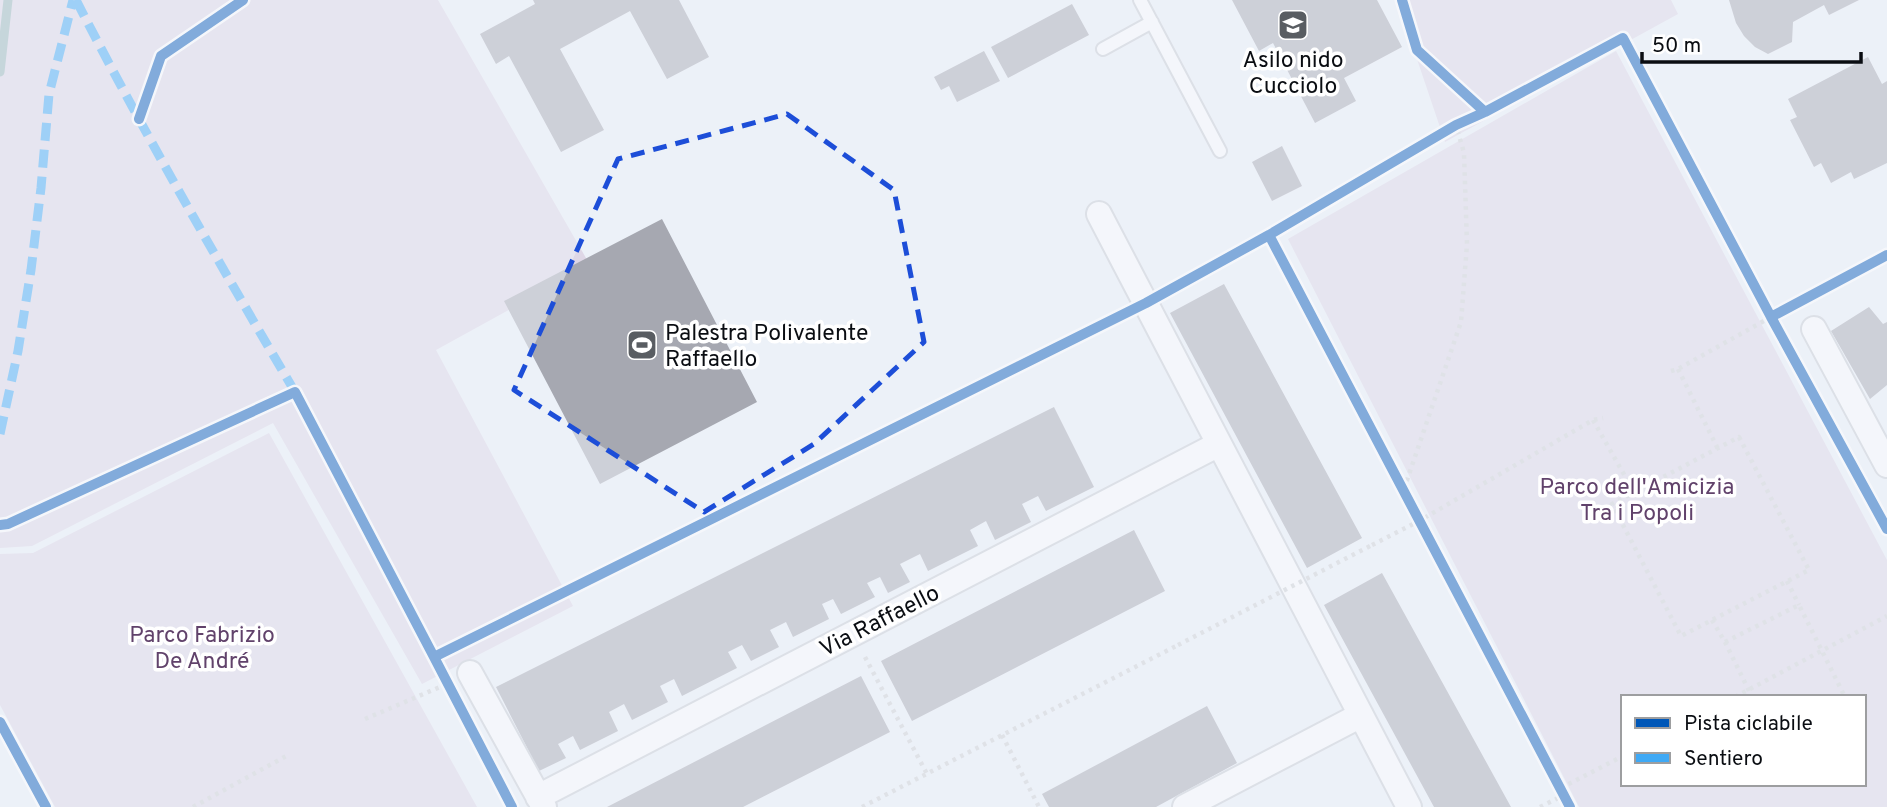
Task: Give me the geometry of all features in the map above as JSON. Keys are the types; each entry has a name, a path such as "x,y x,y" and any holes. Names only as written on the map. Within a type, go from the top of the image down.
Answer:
{"street":[{"path":"1099,214 1409,807"},
{"path":"1815,329 1884,452"},
{"name":"Via Raffaello","path":"454,677 541,802 853,634 1219,444"},
{"path":"1185,807 1361,715"}],"lane":[{"path":"1140,0 1220,151"},
{"path":"1103,49 1152,22"}],"path":[{"path":"1411,505 1461,322 1467,231 1461,123 1444,132"},
{"path":"1765,304 1778,328"},
{"path":"1671,371 1783,310"},
{"path":"1678,369 1718,449"},
{"path":"862,807 1372,545 1411,505 1593,420 1603,418"},
{"path":"1593,420 1634,492"},
{"path":"1739,437 1809,569 1681,636 1612,504 1718,449 1739,437"},
{"path":"1397,477 1425,534"},
{"path":"1787,581 1844,695"},
{"path":"1725,642 1800,605"},
{"path":"1739,695 1887,616"},
{"path":"1712,620 1751,695"},
{"path":"853,634 927,774"},
{"path":"365,719 454,677 454,696"},
{"path":"1002,735 1039,807"},
{"path":"193,807 290,754"},
{"path":"1540,807 1621,757"},
{"path":"1554,776 1570,807"}],"highlighted area":[{"path":"787,114 894,190 924,342 814,444 704,512 514,390 618,159"}],"green space":[{"path":"0,0 438,0 590,265 436,350 573,606 422,684 273,423 32,546 0,548"},
{"path":"1397,0 1671,0 1678,14 1445,142"},
{"name":"Parco dell'Amicizia Tra i Popoli","path":"1616,51 1887,560 1887,807 1579,807 1288,239"},
{"name":"Parco Fabrizio De André","path":"269,433 477,807 55,807 0,705 0,554 33,553"}],"building":[{"path":"533,0 679,0 709,57 667,79 630,11 560,49 604,130 561,152 509,56 496,64 480,34 535,4"},
{"path":"1232,0 1377,0 1402,47 1344,78 1356,101 1315,123 1273,43 1259,51"},
{"path":"1729,0 1859,0 1829,15 1824,5 1793,22 1792,42 1768,54 1755,47 1744,36 1736,23"},
{"path":"1072,4 1089,35 1008,78 991,47"},
{"path":"984,51 1000,81 957,102 949,86 941,90 934,77"},
{"path":"1868,57 1882,84 1887,81 1887,163 1854,179 1851,172 1831,183 1821,163 1814,167 1790,120 1797,117 1788,99"},
{"path":"1282,146 1302,186 1272,201 1252,162"},
{"path":"662,219 757,402 600,484 504,301"},
{"path":"1224,284 1362,538 1307,568 1170,313"},
{"path":"1869,307 1883,324 1887,322 1887,385 1870,399 1831,331"},
{"path":"1054,407 1094,487 1046,511 1038,496 1022,504 1031,522 995,540 986,521 970,530 978,546 928,571 920,554 900,564 910,582 888,593 880,577 867,583 875,597 841,614 833,599 822,604 829,619 793,637 786,622 770,630 779,647 751,661 742,645 728,652 737,668 682,696 674,679 660,686 668,702 632,720 624,704 609,712 618,731 580,750 573,736 558,744 566,758 539,771 496,687"},
{"path":"1134,530 1165,591 912,721 881,661"},
{"path":"1382,573 1511,807 1434,807 1324,605"},
{"path":"861,676 890,732 743,807 607,807"},
{"path":"1207,706 1237,763 1156,807 1049,807 1042,794"}],"waterway":[{"path":"0,72 8,0"}],"marked path":[{"path":"0,434 18,351 31,270 49,94 73,0"},
{"path":"76,0 182,198 295,392"}],"cycle path":[{"path":"139,119 161,56 243,0"},
{"path":"1402,0 1417,50 1485,112"},
{"path":"0,525 8,524 295,392 434,657 1146,303 1269,235 1456,125 1623,38 1771,317 1887,255"},
{"path":"1269,235 1570,807"},
{"path":"1771,317 1887,529"},
{"path":"434,657 512,807"},
{"path":"0,722 46,807"}],"place":[{"name":"Asilo nido Cucciolo","path":"1293,25"},
{"name":"Palestra Polivalente Raffaello","path":"642,345"}]}
